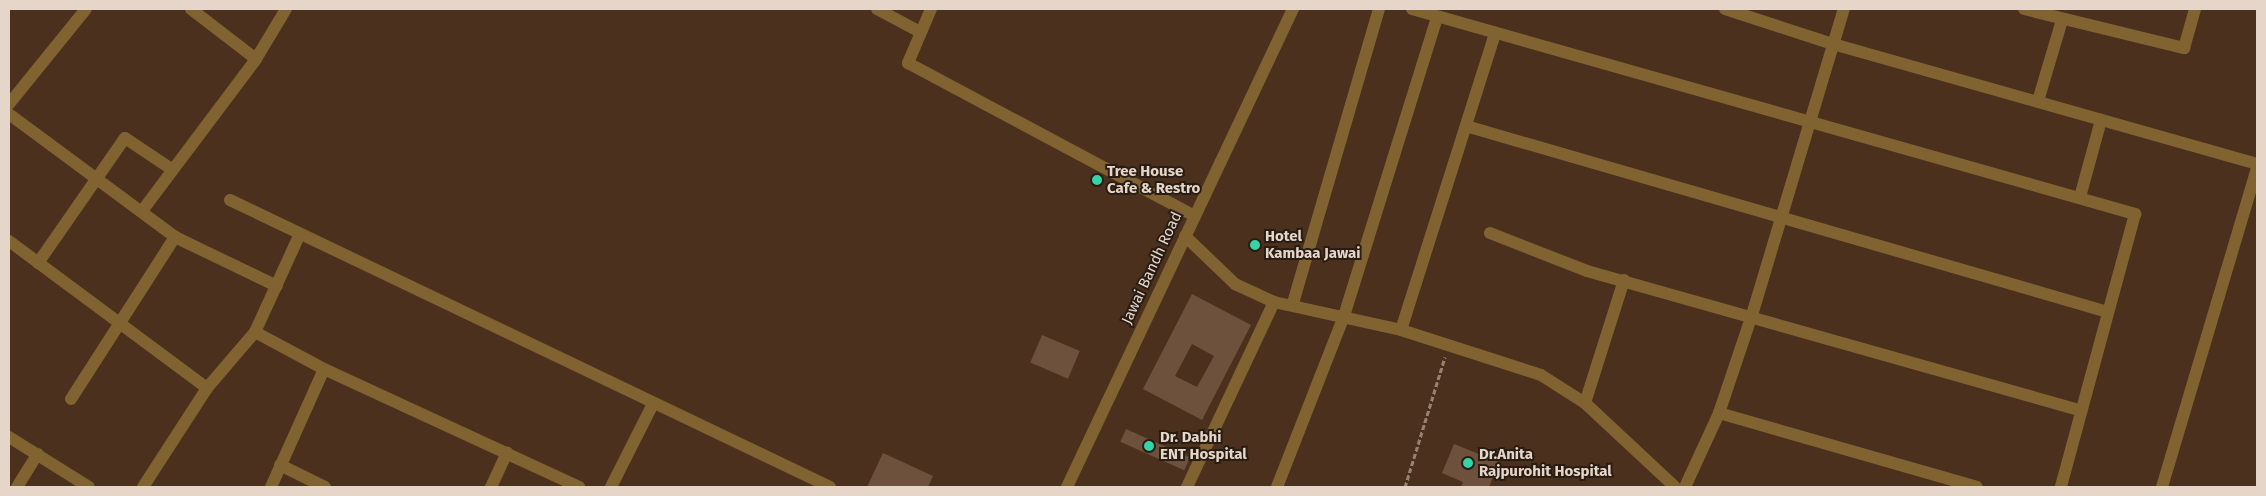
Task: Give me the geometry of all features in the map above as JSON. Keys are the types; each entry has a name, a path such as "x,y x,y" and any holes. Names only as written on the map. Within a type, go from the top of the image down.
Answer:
{"street":[{"path":"9,104 86,9"},
{"path":"191,9 256,59"},
{"path":"142,211 170,168 256,59 286,9"},
{"path":"877,9 920,32"},
{"path":"931,9 908,63 1195,216"},
{"name":"Jawai Bandh Road","path":"1067,487 1293,9"},
{"path":"1293,303 1379,9"},
{"path":"1412,9 1812,125 2080,197 2135,214 2079,410 2061,487"},
{"path":"1725,9 1833,44 2257,164"},
{"path":"1685,487 1719,413 1752,315 1812,125 1844,9"},
{"path":"2024,9 2062,20 2184,48 2195,9"},
{"path":"1277,487 1344,316 1437,16"},
{"path":"2038,101 2062,20"},
{"path":"1401,330 1495,33"},
{"path":"9,114 92,179 142,211 175,236 278,286"},
{"path":"2080,197 2101,120"},
{"path":"1466,126 2108,312"},
{"path":"38,263 92,179 125,138 170,168"},
{"path":"2162,487 2257,169"},
{"path":"230,200 299,236 830,487"},
{"path":"1490,233 1587,271 1752,315 2079,410"},
{"path":"71,399 175,236"},
{"path":"143,487 207,388 255,332 278,286 299,236"},
{"path":"1185,236 1235,284 1274,302 1293,303 1401,330 1540,375 1585,403 1674,487"},
{"path":"9,242 118,325 207,388"},
{"path":"1585,403 1624,280"},
{"path":"1187,487 1274,302"},
{"path":"255,332 324,369 579,487"},
{"path":"270,487 324,369"},
{"path":"611,487 653,404"},
{"path":"1719,413 1977,487"},
{"path":"9,438 38,454 89,487"},
{"path":"17,487 38,454"},
{"path":"491,487 507,454"},
{"path":"280,465 325,487"}],"path":[{"path":"1405,487 1448,345"}],"building":[{"path":"1192,294 1251,325 1202,420 1143,389","holes":["1192,344 1214,356 1197,387 1175,376"]},
{"path":"1042,335 1080,351 1068,379 1030,363"},
{"path":"1126,429 1190,457 1184,470 1120,442"},
{"path":"1454,444 1499,462 1489,487 1461,487 1463,482 1442,473"},
{"path":"883,453 933,476 928,487 867,487"}],"place":[{"name":"Tree House Cafe & Restro","path":"1097,180"},
{"name":"Hotel Kambaa Jawai","path":"1255,245"},
{"name":"Dr. Dabhi ENT Hospital","path":"1149,446"},
{"name":"Dr.Anita Rajpurohit Hospital","path":"1468,463"}]}
